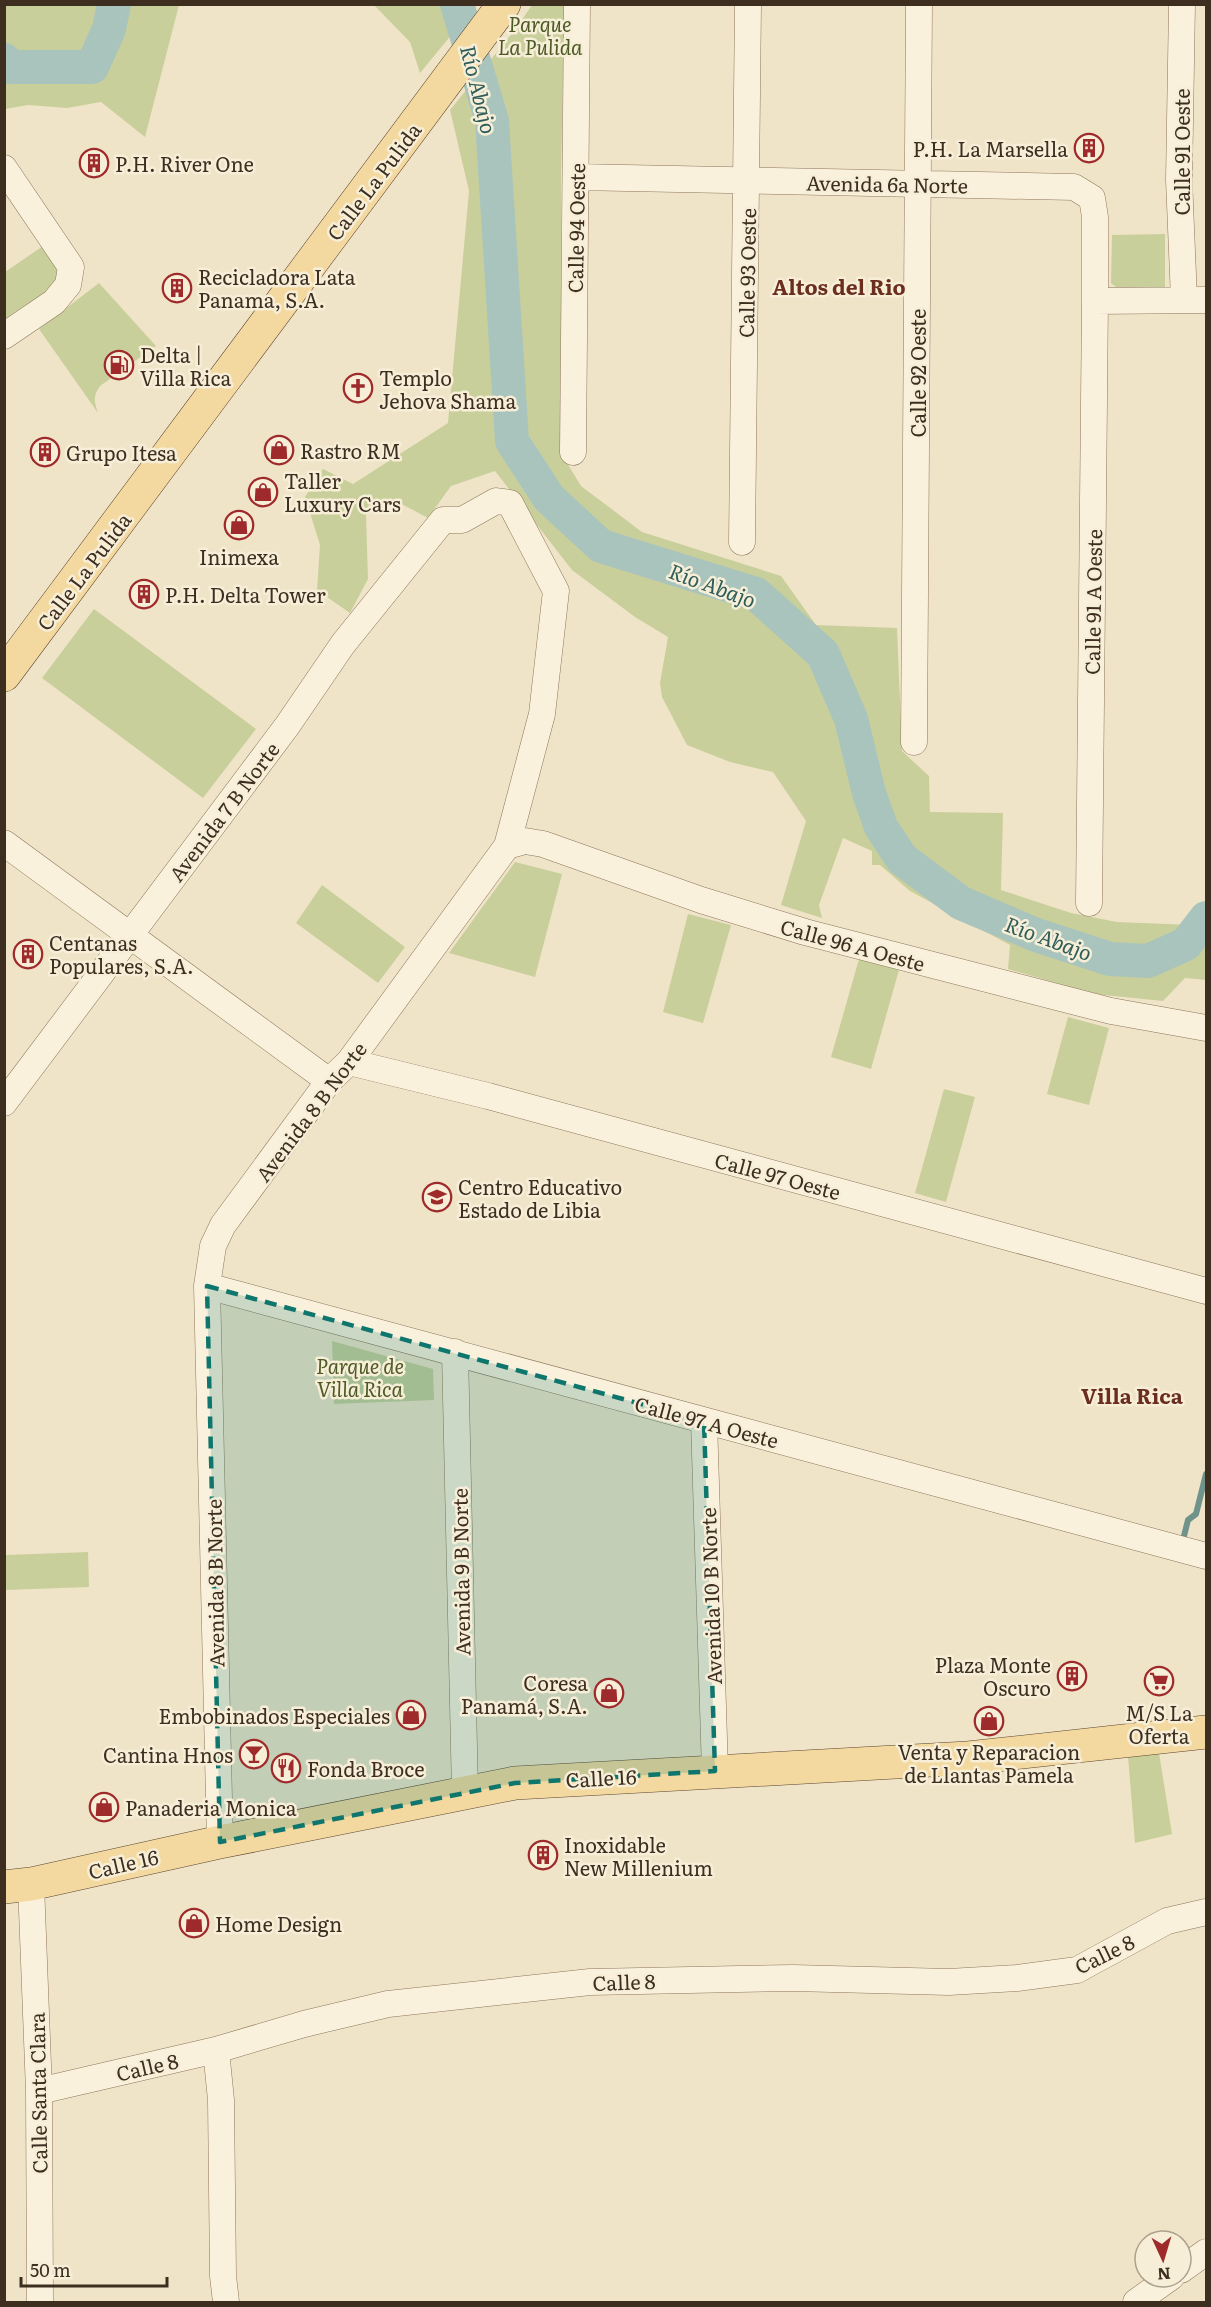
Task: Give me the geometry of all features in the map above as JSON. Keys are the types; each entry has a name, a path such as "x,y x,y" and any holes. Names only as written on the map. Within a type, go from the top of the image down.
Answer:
{"main road":[{"name":"Calle La Pulida","path":"4,675 118,525 365,189 435,100 504,4"},
{"name":"Calle 16","path":"18,1885 515,1783 968,1758 1206,1732"}],"street":[{"name":"Calle 94 Oeste","path":"573,452 577,4"},
{"name":"Calle 93 Oeste","path":"742,542 748,4"},
{"name":"Calle 92 Oeste","path":"914,742 920,4"},
{"name":"Calle 91 Oeste","path":"1182,4 1179,180 1195,300"},
{"path":"4,168 71,267 68,285 54,302 4,336"},
{"name":"Avenida 6a Norte","path":"576,177 1074,187 1092,198 1095,217 1095,301"},
{"path":"1095,301 1195,300"},
{"name":"Calle 91 A Oeste","path":"1089,903 1095,301"},
{"name":"Avenida 8 B Norte","path":"220,1842 207,1286 213,1246 223,1225 329,1081 348,1062 507,846 542,714 556,591 510,503 496,501 462,520 443,520"},
{"name":"Avenida 7 B Norte","path":"4,1103 286,726 343,644 443,520"},
{"name":"Calle 96 A Oeste","path":"507,846 525,841 543,844 700,900 805,932 1111,1011 1206,1028"},
{"path":"4,843 329,1081"},
{"name":"Calle 97 Oeste","path":"348,1062 488,1096 1206,1291"},
{"name":"Calle 97 A Oeste","path":"207,1286 1206,1557"},
{"name":"Avenida 9 B Norte","path":"455,1352 465,1792"},
{"name":"Avenida 10 B Norte","path":"704,1421 715,1771"},
{"name":"Calle Santa Clara","path":"18,1885 39,2091 40,2302"},
{"name":"Calle 8","path":"39,2091 216,2050 304,2024 388,2004 591,1982 793,1978 949,1982 1017,1978 1077,1970 1167,1921 1206,1912"},
{"path":"216,2050 221,2100 223,2276 226,2302"},
{"path":"1193,2261 1206,2252"},
{"path":"1136,2302 1154,2289"}],"highlighted area":[{"path":"207,1286 704,1421 715,1771 515,1783 220,1842"}],"green space":[{"path":"4,5 179,5 145,137 101,102 67,108 28,105 5,109"},
{"path":"374,5 476,5 420,73 410,42"},
{"name":"Parque La Pulida","path":"532,5 562,5 564,7 561,416 564,458 581,486 642,532 781,576 816,625 897,628 902,751 929,776 930,812 1003,813 1001,890 1071,913 1117,922 1192,925 1206,907 1206,980 1185,978 1163,1001 1094,994 1008,969 1010,945 910,891 880,865 872,865 872,851 843,838 819,905 822,918 781,905 806,821 773,772 730,762 687,745 662,697 660,683 668,637 635,617 572,570 495,471 451,486 428,518 396,501 366,515 368,579 350,613 317,590 320,545 305,497 323,469 353,484 448,423 469,191 450,110"},
{"path":"1165,234 1165,288 1116,287 1111,283 1112,235"},
{"path":"46,244 63,270 59,283 5,325 5,272"},
{"path":"99,283 156,346 100,386 95,399 98,413 39,329"},
{"path":"94,609 256,729 203,798 42,678"},
{"path":"515,862 562,874 535,977 449,953"},
{"path":"322,885 405,947 378,983 296,923"},
{"path":"688,914 731,925 703,1023 663,1012"},
{"path":"859,959 899,970 871,1069 831,1057"},
{"path":"1068,1017 1109,1028 1089,1105 1047,1094"},
{"path":"944,1089 975,1097 946,1202 915,1193"},
{"name":"Parque de Villa Rica","path":"332,1341 433,1369 434,1400 334,1404"},
{"path":"88,1552 89,1587 5,1590 5,1555"},
{"path":"1159,1753 1172,1834 1135,1843 1128,1756"}],"waterway":[{"name":"Río Abajo","path":"4,60 11,67 92,67 109,29 114,4"},
{"name":"Río Abajo","path":"457,4 492,121 512,441 549,498 601,546 756,594 823,654 851,719 869,793 881,827 902,859 961,903 1036,935 1110,959 1148,961 1186,944 1206,918"},
{"path":"1184,1536 1188,1520 1196,1514 1206,1474"}],"place":[{"name":"P.H. La Marsella","path":"1089,148"},
{"name":"P.H. River One","path":"94,163"},
{"name":"Recicladora Lata Panama, S.A.","path":"177,288"},
{"name":"Delta | Villa Rica","path":"119,365"},
{"name":"Templo Jehova Shama","path":"358,388"},
{"name":"Rastro RM","path":"279,450"},
{"name":"Grupo Itesa","path":"45,452"},
{"name":"Taller Luxury Cars","path":"263,492"},
{"name":"Inimexa","path":"239,525"},
{"name":"P.H. Delta Tower","path":"144,594"},
{"name":"Centanas Populares, S.A.","path":"28,954"},
{"name":"Centro Educativo Estado de Libia","path":"437,1197"},
{"name":"Plaza Monte Oscuro","path":"1072,1676"},
{"name":"M/S La Oferta","path":"1159,1681"},
{"name":"Coresa Panamá, S.A.","path":"609,1693"},
{"name":"Embobinados Especiales","path":"411,1715"},
{"name":"Venta y Reparacion de Llantas Pamela","path":"989,1721"},
{"name":"Cantina Hnos","path":"254,1754"},
{"name":"Fonda Broce","path":"286,1768"},
{"name":"Panaderia Monica","path":"104,1807"},
{"name":"Inoxidable New Millenium","path":"543,1855"},
{"name":"Home Design","path":"194,1923"}],"district":[{"name":"Altos del Rio","path":"839,285"},
{"name":"Villa Rica","path":"1132,1394"}]}
